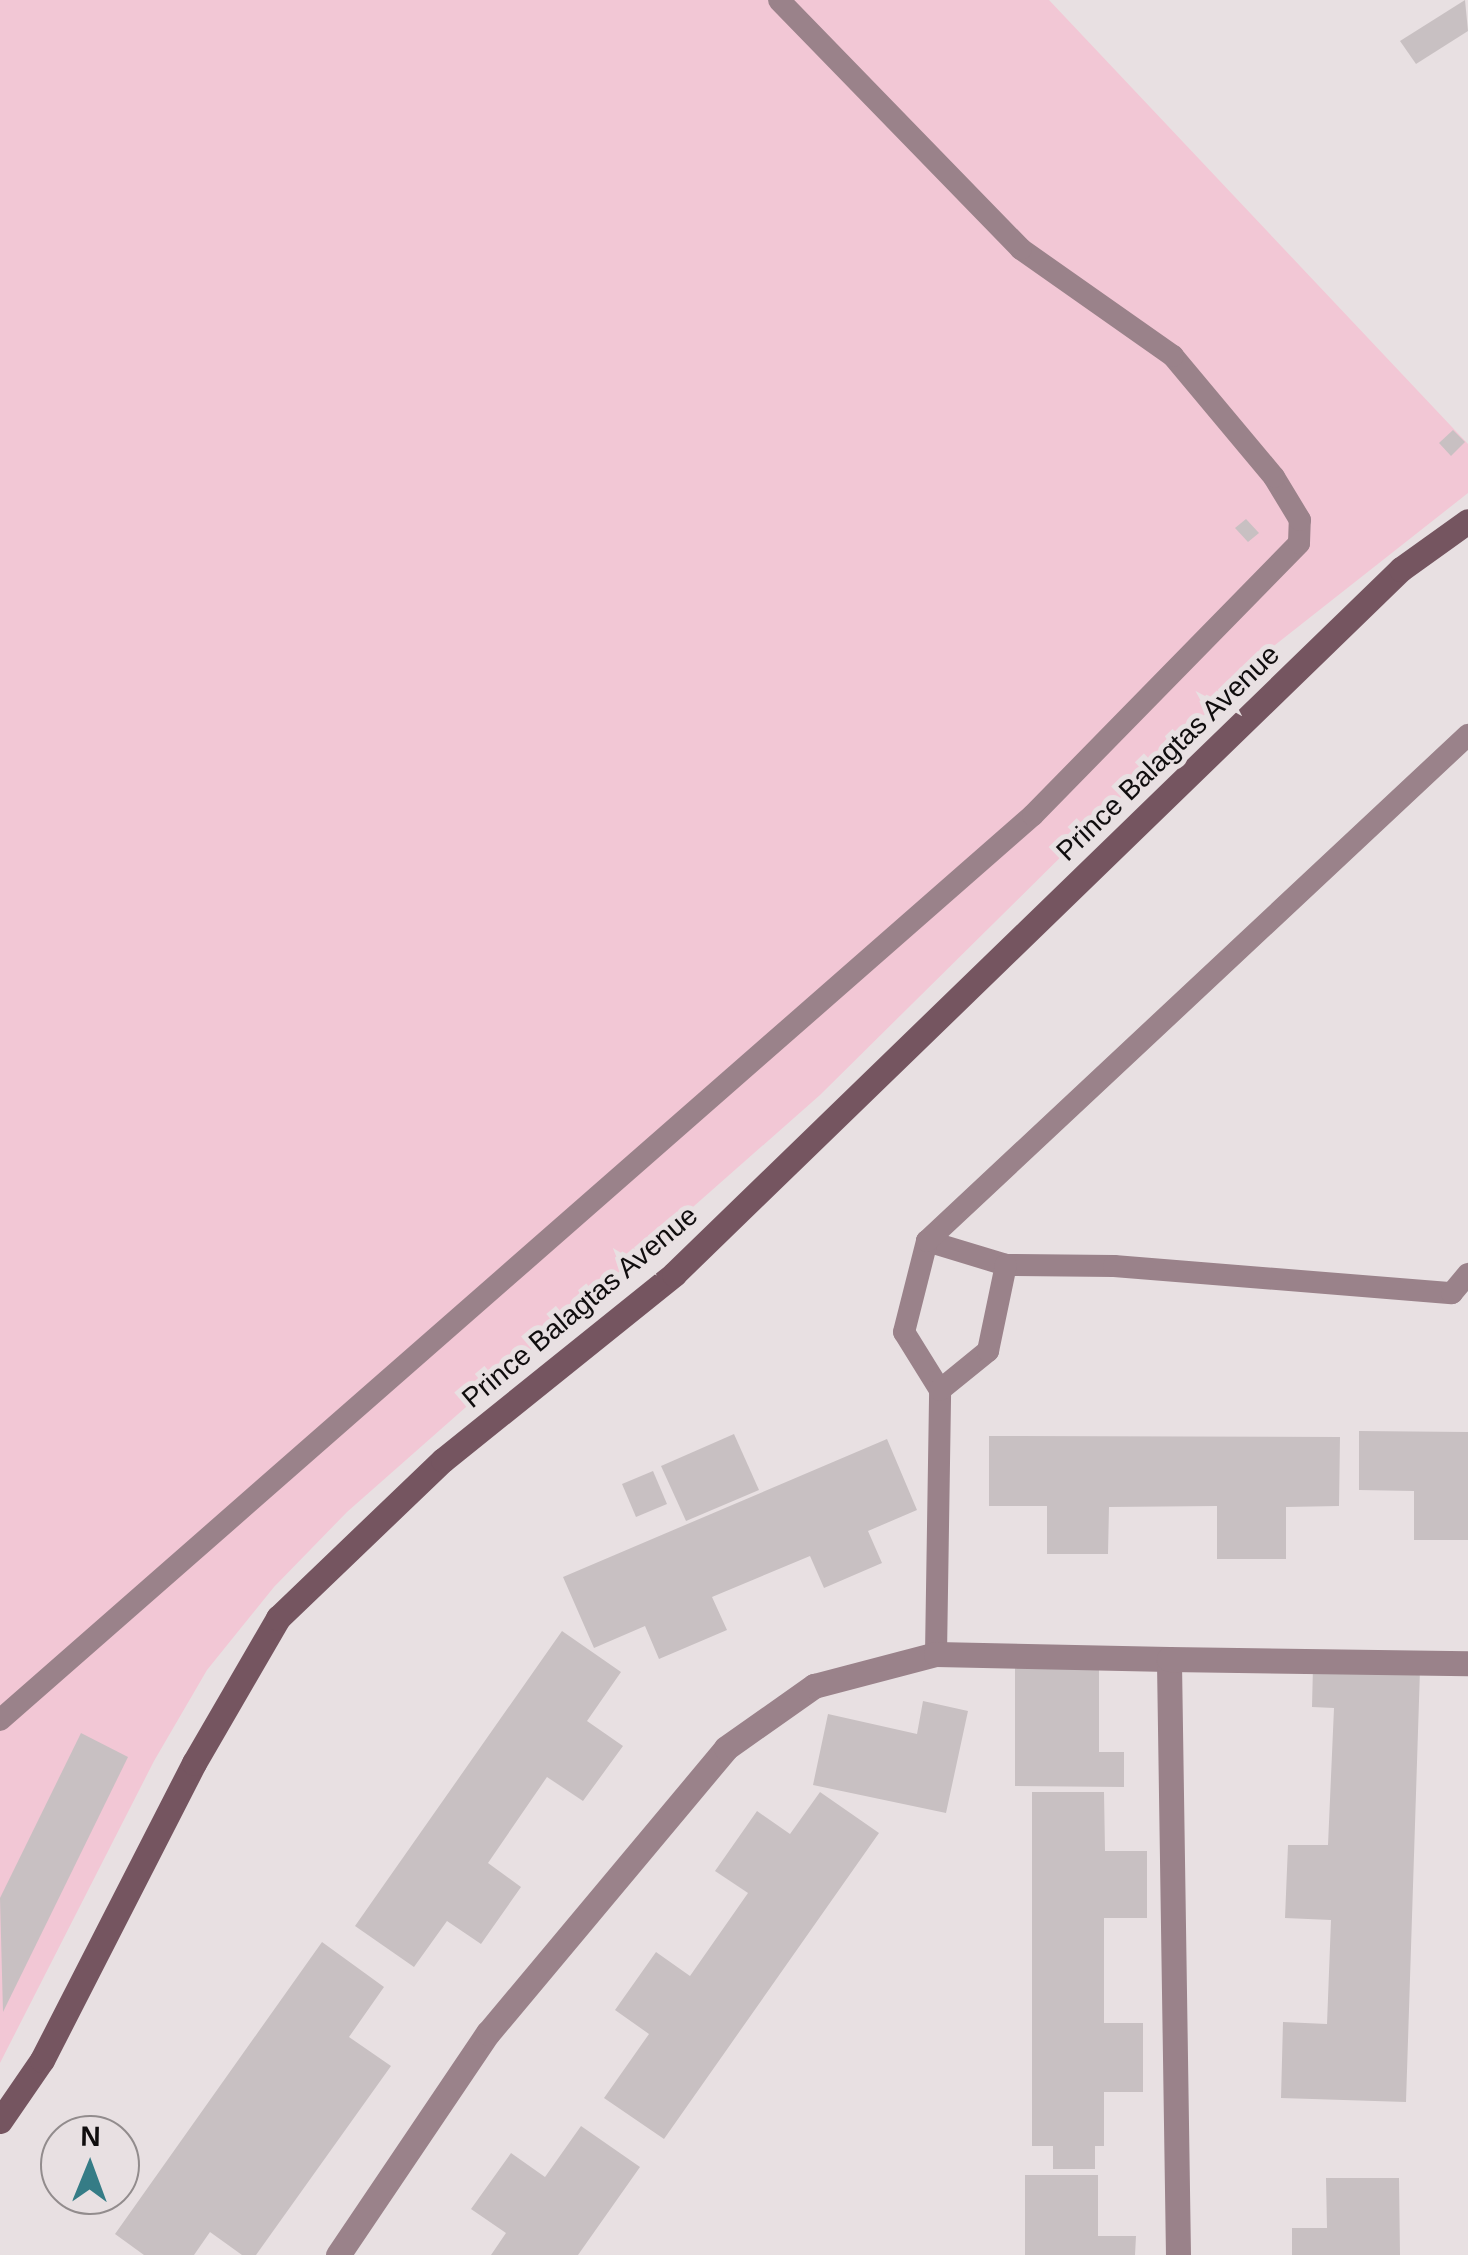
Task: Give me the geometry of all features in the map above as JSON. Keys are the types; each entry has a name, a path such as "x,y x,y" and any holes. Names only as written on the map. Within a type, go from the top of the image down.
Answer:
{"main road":[{"name":"Prince Balagtas Avenue","path":"0,2121 42,2060 194,1763 278,1618 443,1460 674,1274 1401,569 1468,521"}],"street":[{"path":"338,2255 488,2033 726,1748 814,1686 936,1654 1468,1663"},
{"path":"1169,1659 1178,2255"}],"lane":[{"path":"0,1720 1033,815 1299,543 1300,520 1274,477 1173,356 1021,249 779,0"},
{"path":"936,1654 940,1390 904,1332 926,1241 1468,735"},
{"path":"926,1241 1006,1265 1114,1266 1452,1293 1468,1274"},
{"path":"940,1390 988,1350 1006,1265"}],"shaded area":[{"path":"0,0 1049,0 1468,444 1468,493 1275,645 820,1095 347,1512 274,1587 207,1670 154,1761 0,2063"}],"building":[{"path":"1465,0 1468,31 1416,64 1400,41"},
{"path":"1453,430 1465,442 1451,456 1439,443"},
{"path":"1246,519 1259,533 1248,542 1235,528"},
{"path":"1359,1431 1468,1432 1468,1540 1414,1540 1414,1491 1359,1490"},
{"path":"734,1434 759,1490 686,1521 661,1466"},
{"path":"989,1436 1340,1437 1339,1506 1286,1507 1286,1559 1217,1559 1217,1506 1109,1507 1108,1554 1047,1554 1047,1506 989,1506"},
{"path":"887,1439 917,1510 868,1531 882,1563 824,1588 810,1556 712,1597 727,1630 659,1659 645,1626 594,1648 563,1577"},
{"path":"653,1471 667,1504 636,1517 622,1484"},
{"path":"562,1631 621,1672 587,1721 623,1746 583,1801 547,1777 488,1863 521,1887 481,1944 447,1921 414,1967 355,1926"},
{"path":"1015,1661 1099,1661 1099,1752 1124,1752 1124,1787 1015,1786"},
{"path":"1313,1666 1420,1670 1406,2102 1281,2098 1283,2022 1327,2024 1331,1920 1285,1918 1288,1845 1328,1845 1334,1708 1312,1707"},
{"path":"923,1701 968,1711 946,1813 813,1785 828,1714 917,1734"},
{"path":"81,1733 128,1757 3,2012 0,1898"},
{"path":"820,1792 879,1833 664,2139 604,2098 649,2034 615,2010 656,1952 690,1976 748,1893 715,1871 757,1811 790,1834"},
{"path":"1032,1792 1104,1792 1105,1851 1147,1851 1147,1918 1104,1918 1104,2023 1143,2023 1143,2092 1104,2092 1104,2146 1095,2146 1095,2169 1053,2169 1053,2146 1032,2146"},
{"path":"322,1942 384,1987 349,2037 391,2066 256,2255 242,2255 210,2232 194,2255 144,2255 115,2234 128,2215 140,2215 140,2199"},
{"path":"581,2126 640,2167 578,2255 491,2255 506,2233 471,2209 511,2153 545,2177"},
{"path":"1025,2175 1098,2175 1098,2236 1136,2236 1135,2255 1025,2255"},
{"path":"1326,2178 1399,2178 1400,2255 1292,2255 1292,2228 1327,2228"}]}
